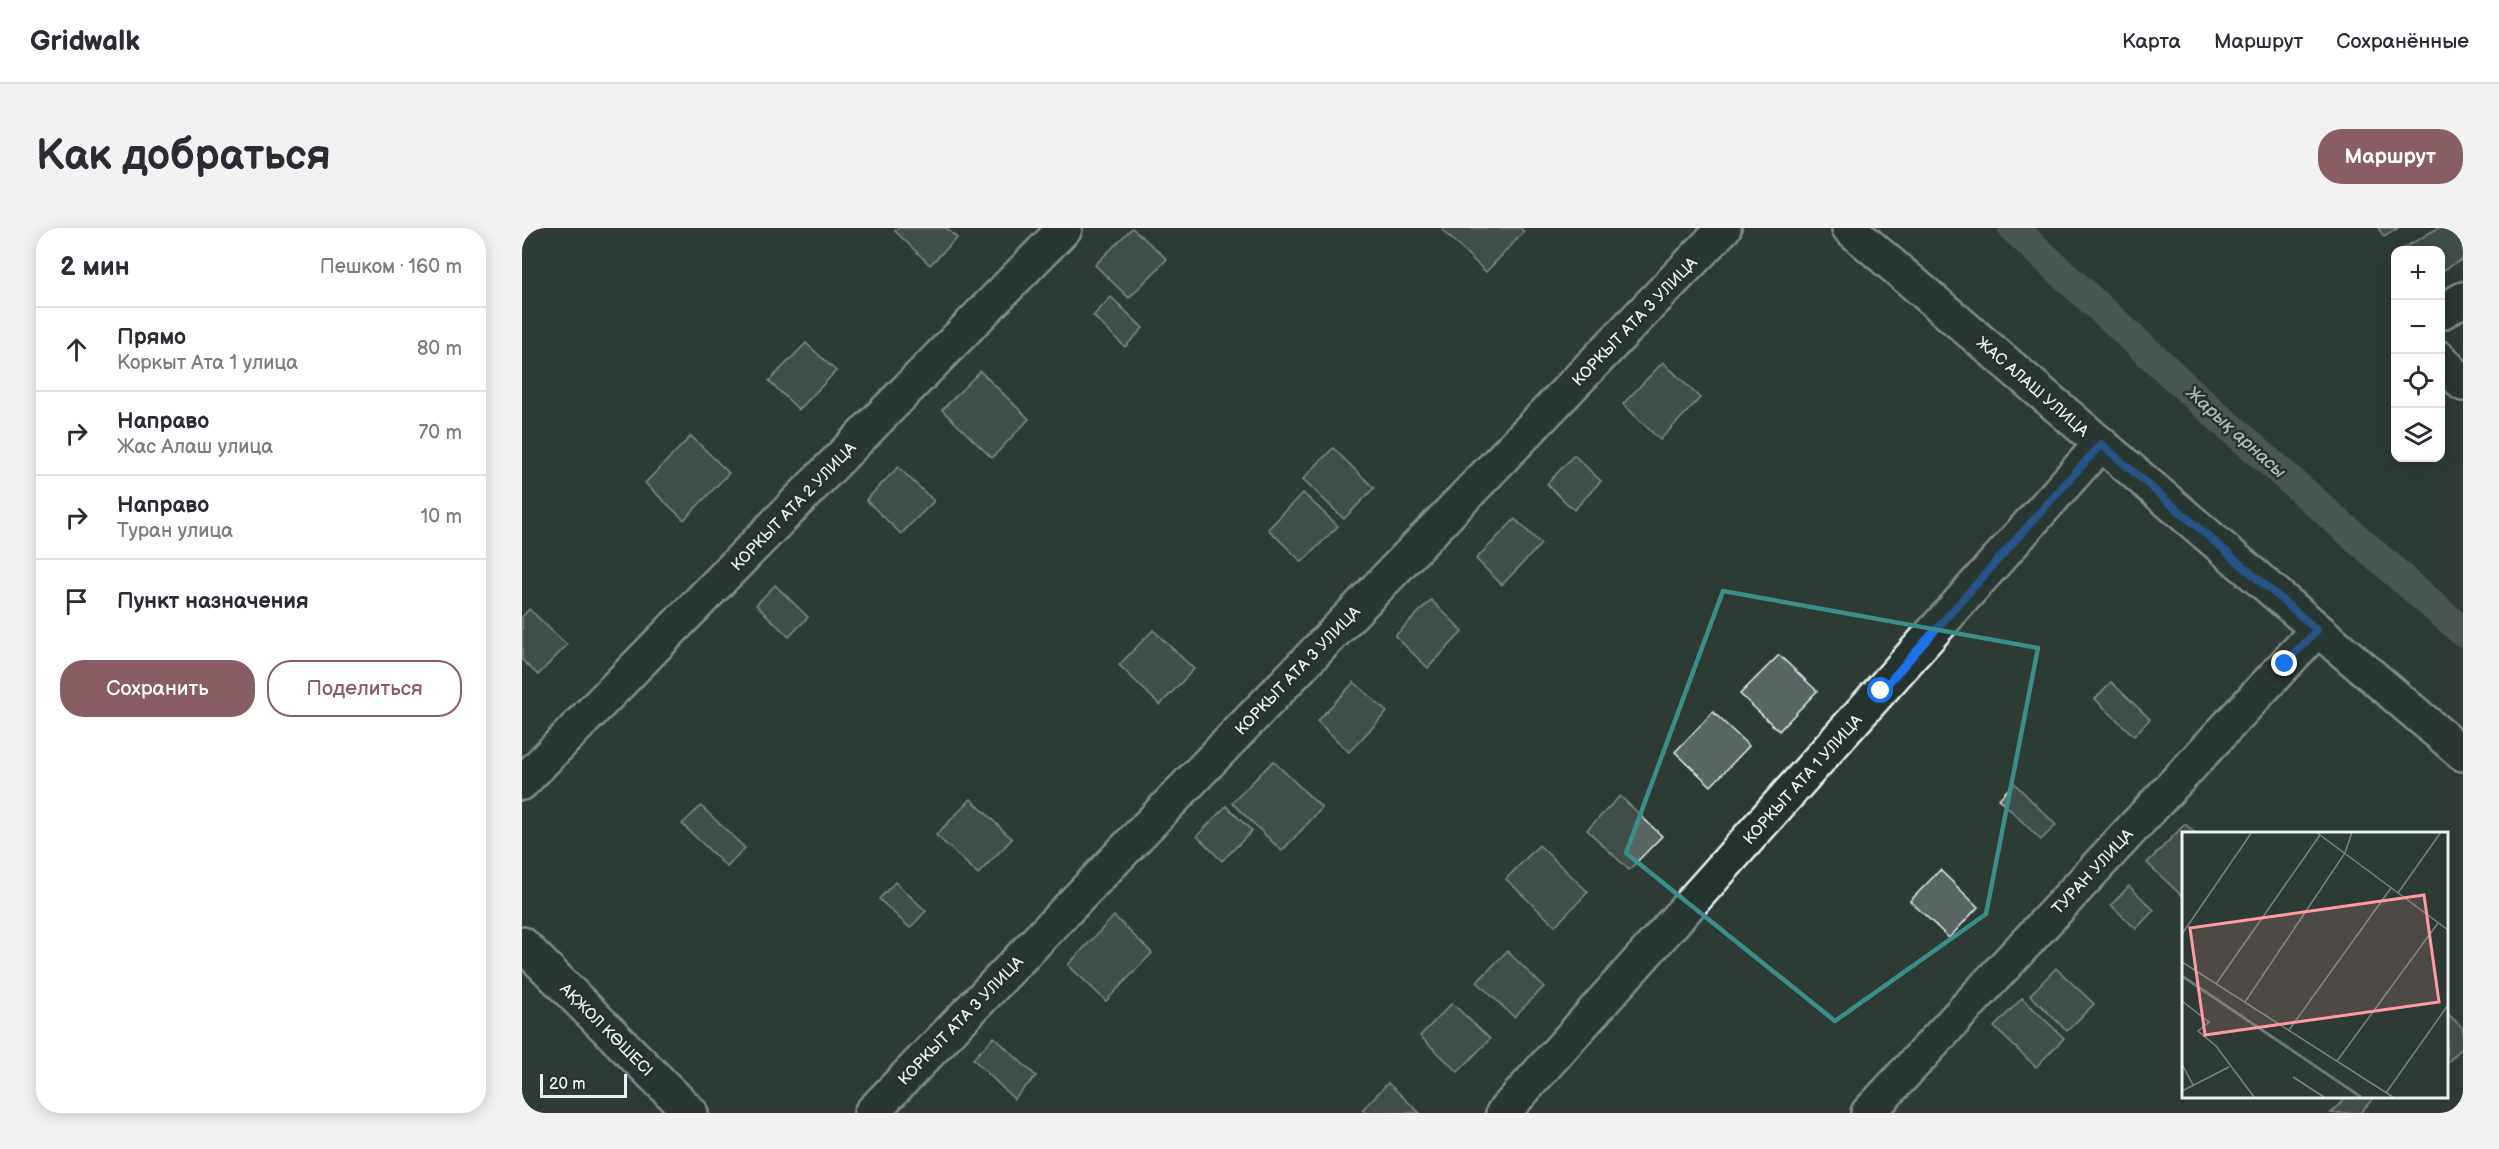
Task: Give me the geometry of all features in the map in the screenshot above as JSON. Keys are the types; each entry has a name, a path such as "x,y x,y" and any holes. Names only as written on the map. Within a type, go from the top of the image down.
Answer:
{"street":[{"name":"КОРКЫТ АТА 2 УЛИЦА","path":"522,783 1065,228"},
{"name":"КОРКЫТ АТА 3 УЛИЦА","path":"871,1113 1724,228"},
{"name":"ЖАС АЛАШ УЛИЦА","path":"1849,228 2463,754"},
{"path":"2445,311 2463,299"},
{"path":"2445,364 2463,384"},
{"name":"КОРКЫТ АТА 1 УЛИЦА","path":"1503,1113 2101,444"},
{"name":"ТУРАН УЛИЦА","path":"1868,1113 2317,630"},
{"name":"АҚЖОЛ КӨШЕСІ","path":"522,945 691,1113"}],"highlighted area":[{"path":"1723,591 2038,648 1986,914 1835,1021 1626,853"}],"building":[{"path":"898,228 946,228 957,238 930,265 895,231"},
{"path":"1132,228 1167,259 1129,298 1095,265"},
{"path":"1444,228 1520,228 1524,232 1486,272 1442,230"},
{"path":"2378,228 2398,228 2384,237"},
{"path":"2438,228 2454,228 2463,243 2463,259 2445,269 2445,246 2407,246"},
{"path":"1111,297 1143,328 1125,347 1093,316"},
{"path":"806,343 836,371 799,410 769,381"},
{"path":"1663,362 1700,398 1660,440 1623,404"},
{"path":"980,371 1029,419 992,458 942,410"},
{"path":"691,436 729,473 684,520 645,483"},
{"path":"1333,448 1374,488 1344,519 1303,479"},
{"path":"1574,455 1601,481 1574,510 1547,484"},
{"path":"898,467 934,501 901,534 866,500"},
{"path":"1303,493 1338,526 1302,562 1268,529"},
{"path":"1515,519 1541,544 1502,585 1476,559"},
{"path":"775,585 808,617 789,637 756,605"},
{"path":"1431,600 1463,631 1428,668 1395,636"},
{"path":"529,609 567,645 538,675 522,660 522,617"},
{"path":"1153,630 1194,669 1160,705 1119,665"},
{"path":"1779,655 1817,691 1779,731 1740,694"},
{"path":"1354,682 1387,712 1349,752 1317,721"},
{"path":"2111,682 2150,719 2134,736 2095,699"},
{"path":"1713,712 1749,746 1711,786 1675,752"},
{"path":"1273,761 1322,808 1282,851 1232,803"},
{"path":"2014,783 2056,825 2041,840 1999,799"},
{"path":"1620,796 1662,836 1629,870 1587,830"},
{"path":"971,799 1012,839 978,874 936,835"},
{"path":"701,806 745,848 727,867 682,824"},
{"path":"1226,806 1252,831 1222,861 1197,836"},
{"path":"2185,824 2194,832 2182,832 2182,896 2147,863"},
{"path":"1539,845 1588,892 1555,926 1506,879"},
{"path":"1940,870 1978,907 1949,938 1910,901"},
{"path":"895,882 926,911 910,928 879,899"},
{"path":"2129,886 2154,910 2136,929 2111,905"},
{"path":"1114,916 1152,953 1106,1001 1068,965"},
{"path":"1507,951 1544,987 1514,1017 1477,982"},
{"path":"2056,968 2094,1004 2067,1031 2030,995"},
{"path":"2022,998 2064,1038 2036,1067 1994,1027"},
{"path":"1452,1003 1490,1039 1458,1072 1420,1036"},
{"path":"2448,1014 2463,1028 2463,1047 2448,1062"},
{"path":"994,1037 1036,1076 1014,1099 973,1059"},
{"path":"1388,1083 1420,1113 1366,1113 1362,1110"},
{"path":"2345,1098 2373,1099 2360,1113 2331,1113"}],"waterway":[{"name":"Жарық арнасы","path":"2013,228 2205,405 2463,632"}],"route":[{"path":"1881,691 2101,444 2317,630 2285,664"}]}
